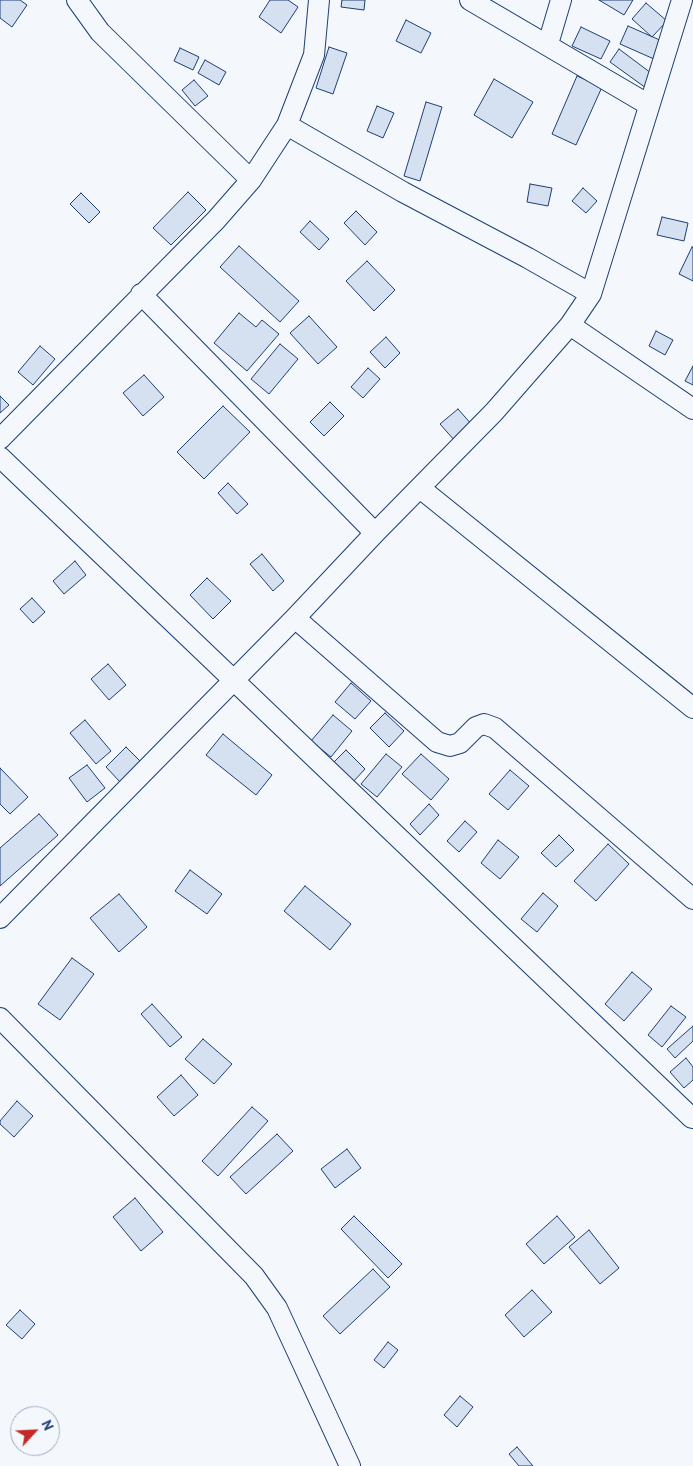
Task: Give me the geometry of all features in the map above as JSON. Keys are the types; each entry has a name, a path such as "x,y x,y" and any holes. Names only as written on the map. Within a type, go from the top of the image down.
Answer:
{"street":[{"path":"77,0 100,32 251,180"},
{"path":"0,439 216,220 251,180 286,124 314,55 319,0"},
{"path":"470,0 548,44 649,105"},
{"path":"548,44 561,0"},
{"path":"0,918 295,618 375,533 494,412 570,325 591,294 682,0"},
{"path":"286,124 403,192 528,258 591,294"},
{"path":"141,294 375,533"},
{"path":"570,325 693,409"},
{"path":"0,457 692,1118"},
{"path":"420,488 693,708"},
{"path":"295,618 437,742 450,746 460,743 476,727 484,724 495,728 693,899"},
{"path":"0,1018 254,1276 276,1308 350,1466"}],"building":[{"path":"0,0 20,0 27,5 12,27 0,18"},
{"path":"270,0 288,0 298,7 281,33 259,17"},
{"path":"342,0 365,0 364,10 341,7"},
{"path":"599,0 633,0 624,15"},
{"path":"646,3 667,21 652,37 632,19"},
{"path":"406,20 431,33 421,53 396,41"},
{"path":"628,26 662,41 654,59 620,44"},
{"path":"581,27 610,41 601,59 572,46"},
{"path":"329,47 347,53 333,94 316,88"},
{"path":"180,48 199,57 193,70 174,61"},
{"path":"619,49 655,76 646,88 610,62"},
{"path":"205,60 226,72 219,85 198,73"},
{"path":"577,76 602,87 576,145 552,134"},
{"path":"494,79 533,102 512,138 474,115"},
{"path":"194,80 208,96 195,106 182,90"},
{"path":"426,102 442,107 420,181 404,176"},
{"path":"377,106 394,113 383,138 367,131"},
{"path":"530,184 552,188 548,206 527,202"},
{"path":"583,188 597,201 586,213 572,201"},
{"path":"188,192 206,210 171,245 153,228"},
{"path":"81,193 100,212 89,223 70,204"},
{"path":"356,211 377,232 365,245 344,223"},
{"path":"662,217 688,223 684,241 657,235"},
{"path":"310,221 329,239 319,250 300,232"},
{"path":"239,246 299,301 280,322 220,267"},
{"path":"693,247 693,281 679,274"},
{"path":"367,261 395,290 374,311 346,281"},
{"path":"239,313 256,327 262,320 279,334 247,371 214,343"},
{"path":"309,316 337,347 318,364 290,333"},
{"path":"656,331 673,340 665,355 649,346"},
{"path":"386,337 400,353 385,368 370,352"},
{"path":"280,344 298,359 269,394 251,379"},
{"path":"40,346 55,359 33,385 18,372"},
{"path":"693,366 693,385 685,381"},
{"path":"368,368 380,379 363,398 351,387"},
{"path":"144,375 164,397 143,416 123,393"},
{"path":"0,396 9,405 0,413"},
{"path":"330,402 344,416 324,436 310,422"},
{"path":"223,406 250,432 204,479 177,452"},
{"path":"458,409 473,426 455,441 440,424"},
{"path":"228,483 248,504 237,514 218,493"},
{"path":"262,554 284,581 273,591 250,564"},
{"path":"75,561 86,575 64,594 53,581"},
{"path":"207,578 231,601 213,619 190,595"},
{"path":"32,598 45,612 33,623 20,609"},
{"path":"108,664 126,685 109,700 91,679"},
{"path":"351,683 371,701 355,719 335,702"},
{"path":"385,713 404,731 389,747 370,728"},
{"path":"333,715 352,731 331,757 311,741"},
{"path":"85,720 111,751 96,764 70,733"},
{"path":"223,734 272,775 256,795 206,755"},
{"path":"126,747 142,763 121,783 106,767"},
{"path":"346,750 365,769 352,783 333,763"},
{"path":"386,754 402,767 377,797 361,784"},
{"path":"421,754 449,779 431,800 402,774"},
{"path":"87,765 105,788 87,802 69,778"},
{"path":"0,768 28,797 10,814 0,804"},
{"path":"510,770 529,786 508,810 489,794"},
{"path":"429,804 439,815 420,835 410,824"},
{"path":"39,814 58,835 0,886 0,848"},
{"path":"465,821 477,832 459,852 447,841"},
{"path":"559,835 574,850 556,867 541,853"},
{"path":"498,840 519,857 500,879 481,863"},
{"path":"608,844 629,864 596,901 574,881"},
{"path":"190,870 222,894 207,914 175,891"},
{"path":"305,886 351,924 330,950 284,911"},
{"path":"543,893 558,906 537,932 521,919"},
{"path":"119,894 147,927 119,952 90,918"},
{"path":"72,958 94,974 60,1020 38,1004"},
{"path":"632,972 652,989 624,1021 605,1004"},
{"path":"152,1004 182,1037 170,1047 141,1014"},
{"path":"671,1006 686,1017 662,1047 648,1035"},
{"path":"693,1026 693,1041 675,1058 667,1049"},
{"path":"203,1039 232,1064 214,1084 185,1059"},
{"path":"686,1058 693,1067 693,1080 684,1088 670,1072"},
{"path":"181,1075 198,1095 174,1116 157,1097"},
{"path":"17,1101 33,1116 14,1137 0,1124 0,1121"},
{"path":"252,1107 268,1121 218,1176 202,1161"},
{"path":"277,1134 293,1151 246,1194 230,1177"},
{"path":"347,1149 361,1168 335,1188 321,1169"},
{"path":"135,1198 163,1232 141,1251 113,1217"},
{"path":"354,1216 402,1264 388,1278 341,1229"},
{"path":"557,1216 575,1237 544,1264 526,1244"},
{"path":"589,1230 619,1268 600,1284 569,1247"},
{"path":"373,1269 390,1287 340,1334 323,1316"},
{"path":"532,1290 552,1312 524,1337 505,1315"},
{"path":"20,1310 35,1324 22,1339 6,1325"},
{"path":"388,1342 398,1350 384,1368 374,1360"},
{"path":"460,1396 473,1407 457,1427 444,1415"},
{"path":"517,1447 533,1466 519,1466 509,1454"}]}
